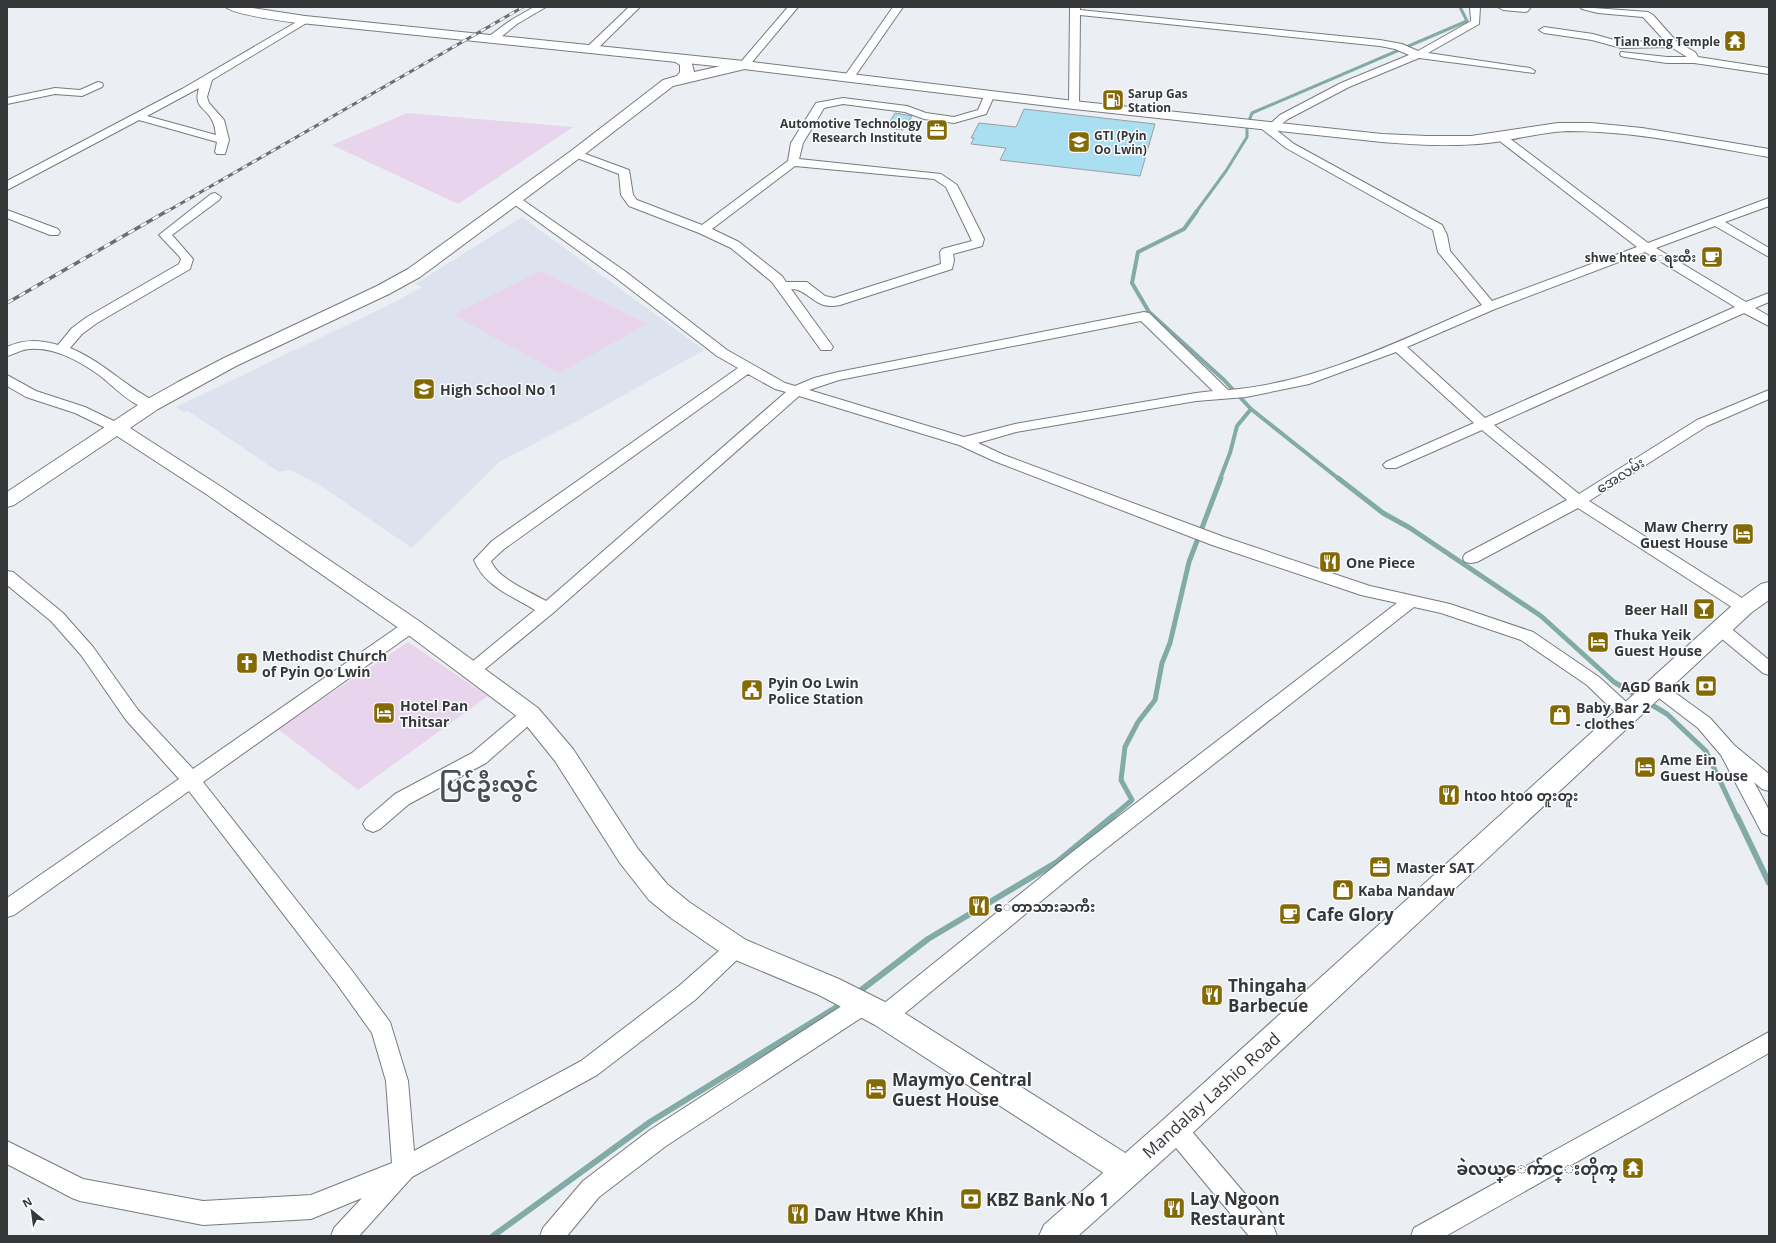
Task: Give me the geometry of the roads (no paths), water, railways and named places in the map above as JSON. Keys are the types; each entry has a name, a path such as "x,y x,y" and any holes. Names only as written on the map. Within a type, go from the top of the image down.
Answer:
{"main road":[{"path":"232,7 246,11 305,20 744,65 1074,105 1429,141 1501,137 1545,129 1595,128 1647,134 1769,153"},
{"path":"305,20 316,7"},
{"path":"676,58 686,63 687,72 682,79"},
{"path":"7,501 151,406 230,362 383,290 414,273 576,154 668,83 744,65"},
{"path":"117,428 216,492 411,626 473,670 530,714 564,755 621,844 658,892 680,910 736,948 860,1004 1127,1171"},
{"name":"Mandalay Lashio Road","path":"1055,1236 1175,1129 1643,700 1722,630 1744,607 1769,589"}],"street":[{"path":"492,39 514,22 541,7"},
{"path":"591,49 635,7"},
{"path":"744,65 793,7"},
{"path":"849,77 898,7"},
{"path":"1475,7 1476,22 1345,84 1284,117 1264,125 1290,146 1438,228 1442,235 1442,248 1444,252 1490,306"},
{"path":"1503,7 1525,10 1526,7"},
{"path":"1585,7 1598,10 1645,14 1650,17 1673,44 1690,54 1694,60"},
{"path":"1074,105 1075,10 1380,43 1398,46 1413,53 1530,71"},
{"path":"7,186 139,117 207,79 305,20"},
{"path":"1544,30 1587,36 1621,45 1673,44"},
{"path":"1619,54 1640,55 1666,60 1694,60 1769,71"},
{"path":"207,79 202,97 204,104 218,120 223,140 221,152"},
{"path":"7,101 55,91 82,93 98,85"},
{"path":"703,230 793,162 797,143 820,104 843,101 907,109 924,116 954,120 982,112 990,94"},
{"path":"139,117 223,140"},
{"path":"1501,137 1645,248 1745,306 1769,322"},
{"path":"576,154 625,172 627,194 633,203 703,230 735,245 773,276 826,347"},
{"path":"781,286 802,285 819,300 826,303 835,302 947,266 948,260 946,252 978,243 978,239 950,185 937,176 793,162"},
{"path":"61,350 78,331 92,320 185,266 187,259 165,235 215,197"},
{"path":"513,199 621,275 722,353 780,386 964,442 998,458 1199,535 1367,591 1444,608 1526,636 1537,641 1593,681 1704,723 1727,750 1769,784"},
{"path":"964,442 1015,428 1196,397 1246,393 1309,380 1398,346 1490,306 1769,202"},
{"path":"7,214 54,232"},
{"path":"1716,222 1769,254"},
{"path":"1391,465 1745,306 1769,297"},
{"path":"473,670 547,609 796,391 819,381 1144,316 1226,394"},
{"path":"7,352 25,345 45,344 102,370 122,388 151,406"},
{"path":"1398,346 1484,424 1578,502 1744,607"},
{"path":"547,609 497,580 486,570 482,560 498,545 747,368"},
{"path":"7,379 16,387 39,399 76,408 117,428"},
{"name":"အေလမ်း","path":"1471,558 1578,502 1702,423 1769,394"},
{"path":"7,576 57,617 87,651 132,715 190,780 345,978 382,1029 397,1082 404,1169 343,1236"},
{"path":"552,1236 591,1189 658,1138 1078,859 1411,601"},
{"path":"7,909 411,626"},
{"path":"1722,630 1769,669"},
{"path":"373,824 402,799 479,758 530,714"},
{"path":"1727,750 1769,828"},
{"path":"7,1152 80,1190 203,1213 310,1207 404,1169 589,1068 687,993 736,948"},
{"path":"1423,1236 1769,1042"},
{"path":"1175,1129 1265,1236"}],"waterway":[{"path":"1196,212 1226,171 1247,137 1247,126 1252,113 1467,21 1460,7"},
{"path":"1197,211 1184,229 1138,252 1132,283 1149,312 1224,380 1251,409"},
{"path":"1220,479 1230,453 1237,426 1251,409"},
{"path":"1251,409 1339,479"},
{"path":"1112,817 1132,800 1121,780 1125,747 1138,722 1155,700 1162,663 1170,643 1189,562 1221,478"},
{"path":"1338,478 1383,513 1410,528 1541,616 1614,682 1639,697"},
{"path":"1647,702 1667,714 1706,751 1737,817"},
{"path":"856,994 928,939 1057,862 1113,816"},
{"path":"1737,816 1769,883"},
{"path":"493,1236 650,1122 845,1002"}],"railway":[{"path":"166,212 523,7"},
{"path":"7,303 167,211"}],"place":[{"name":"Tian Rong Temple","path":"1735,41"},
{"name":"Sarup Gas Station","path":"1113,100"},
{"name":"Automotive Technology Research Institute","path":"937,130"},
{"name":"GTI (Pyin Oo Lwin)","path":"1079,142"},
{"name":"shwe htee ေရႊထီး","path":"1712,257"},
{"name":"High School No 1","path":"424,389"},
{"name":"Maw Cherry Guest House","path":"1743,534"},
{"name":"One Piece","path":"1330,562"},
{"name":"Beer Hall","path":"1704,609"},
{"name":"Thuka Yeik Guest House","path":"1598,642"},
{"name":"Methodist Church of Pyin Oo Lwin","path":"247,663"},
{"name":"AGD Bank","path":"1706,686"},
{"name":"Pyin Oo Lwin Police Station","path":"752,690"},
{"name":"Hotel Pan Thitsar","path":"384,713"},
{"name":"Baby Bar 2 - clothes","path":"1560,715"},
{"name":"Ame Ein Guest House","path":"1645,767"},
{"name":"htoo htoo တူးတူး","path":"1449,795"},
{"name":"Master SAT","path":"1380,867"},
{"name":"Kaba Nandaw","path":"1343,890"},
{"name":"ေတာသားႀကီး","path":"979,906"},
{"name":"Cafe Glory","path":"1290,914"},
{"name":"Thingaha Barbecue","path":"1212,995"},
{"name":"Maymyo Central Guest House","path":"876,1089"},
{"name":"ခဲလယ္ေက်ာင္းတိုက္","path":"1633,1168"},
{"name":"KBZ Bank No 1","path":"971,1199"},
{"name":"Lay Ngoon Restaurant","path":"1174,1208"},
{"name":"Daw Htwe Khin","path":"798,1214"}],"district":[{"name":"ပြင်ဦးလွင်","path":"489,783"}]}
